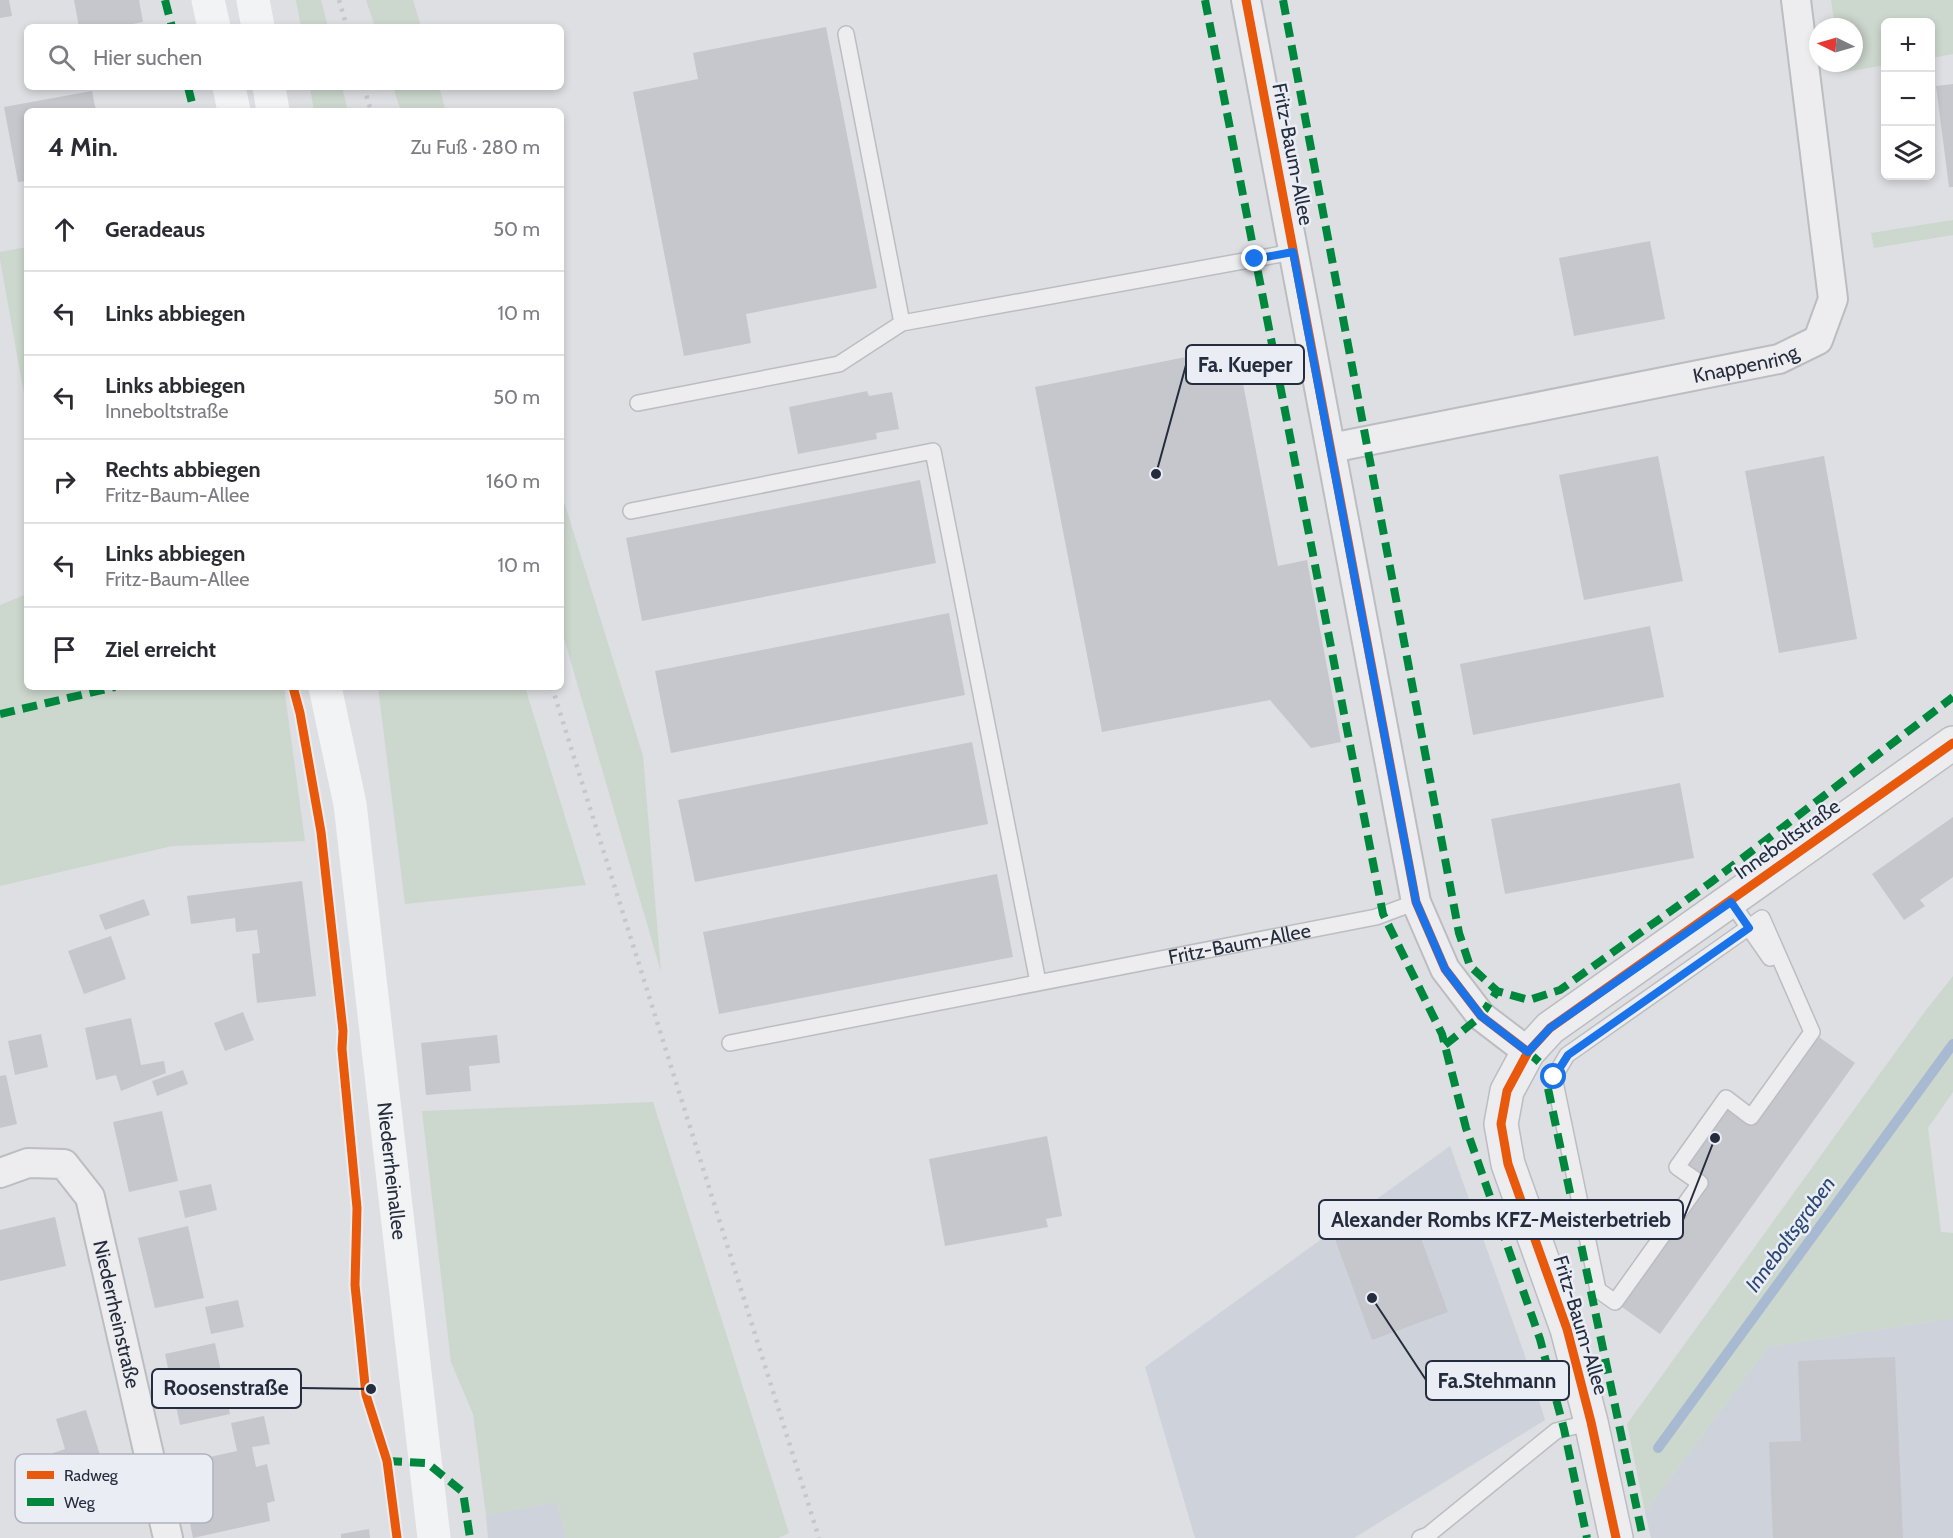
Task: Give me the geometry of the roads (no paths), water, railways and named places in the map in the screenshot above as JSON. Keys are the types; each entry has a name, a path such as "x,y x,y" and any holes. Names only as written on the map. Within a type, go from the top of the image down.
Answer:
{"main road":[{"path":"208,0 213,24"},
{"path":"254,0 258,24"},
{"path":"230,90 233,108"},
{"path":"270,90 272,108"},
{"name":"Niederrheinallee","path":"326,690 350,804 434,1538"},
{"name":"Niederrheinallee","path":"348,690 350,804"}],"street":[{"name":"Fritz-Baum-Allee","path":"1246,0 1416,902 1445,969 1481,1016 1528,1052 1507,1091 1501,1124 1508,1164 1566,1329 1591,1422 1616,1538"},
{"name":"Knappenring","path":"1330,448 1779,359 1818,340 1833,299 1796,0"},
{"name":"Inneboltstraße","path":"1528,1052 1550,1028 1740,915 1953,743"},
{"name":"Niederrheinstraße","path":"0,1173 28,1163 64,1164 90,1197 149,1454"},
{"name":"Niederrheinstraße","path":"165,1523 168,1538"}],"lane":[{"path":"638,403 839,364 902,322 846,34"},
{"name":"Fritz-Baum-Allee","path":"902,322 1293,252"},
{"path":"631,511 933,451 1038,982"},
{"name":"Fritz-Baum-Allee","path":"730,1043 1376,917 1416,902"},
{"path":"1740,915 1762,918 1812,1032 1751,1117 1726,1098 1677,1167 1700,1183 1615,1302 1598,1290 1554,1077 1568,1055 1740,915"},
{"path":"1740,915 1770,958"},
{"path":"1420,1538 1428,1535 1556,1431 1591,1422"}],"waterway":[{"name":"Inneboltsgraben","path":"1658,1448 1953,1044"}],"railway":[{"path":"339,0 346,24"},
{"path":"365,90 370,108"},
{"path":"553,690 819,1538"}],"place":[{"name":"Fa. Kueper","path":"1156,474"},
{"name":"Alexander Rombs KFZ-Meisterbetrieb","path":"1715,1138"},
{"name":"Fa.Stehmann","path":"1372,1298"},
{"name":"Roosenstraße","path":"371,1389"}]}
